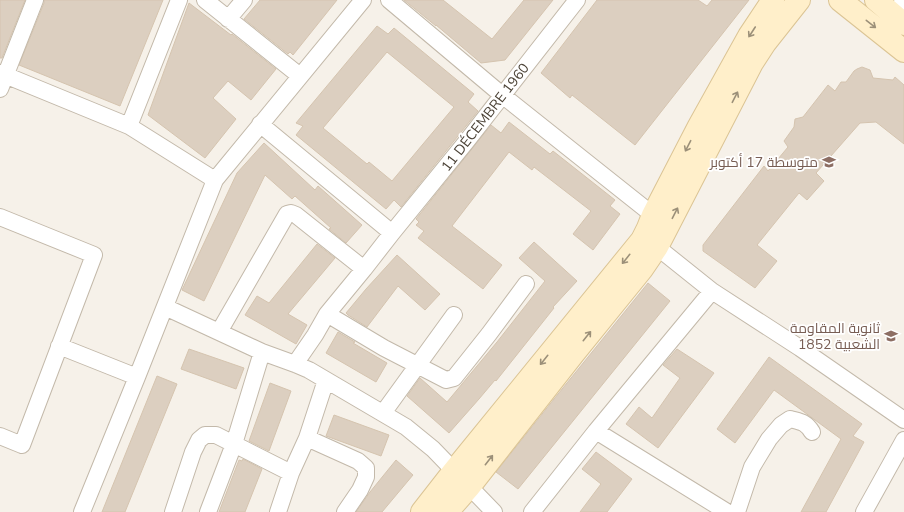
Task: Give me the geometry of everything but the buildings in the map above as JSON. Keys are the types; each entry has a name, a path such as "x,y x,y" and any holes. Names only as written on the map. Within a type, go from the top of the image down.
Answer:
{"street":[{"path":"35,0 2,79 129,126 215,180"},
{"path":"129,126 178,0"},
{"path":"205,0 300,76"},
{"path":"228,19 244,0"},
{"path":"82,512 215,180 362,0"},
{"path":"389,0 502,95 653,215"},
{"name":"11 DÉCEMBRE 1960","path":"295,364 315,335 327,314 466,142 577,0"},
{"path":"447,512 642,269 650,244 648,228 653,215 699,126 749,36 773,0"},
{"path":"422,512 454,470 650,244 752,63 765,43 799,0"},
{"path":"840,0 904,51"},
{"path":"876,0 900,14"},
{"path":"260,124 392,233"},
{"path":"219,332 286,214 291,213 296,215 364,269"},
{"path":"0,216 94,255 22,445 0,436"},
{"path":"650,244 712,291 800,348 904,420"},
{"path":"327,314 384,348 446,380 454,378 526,284"},
{"path":"532,512 596,431 712,291"},
{"path":"165,307 262,352 295,364 326,380 406,427 433,449 454,470 468,487 494,512"},
{"path":"383,413 454,315"},
{"path":"60,346 137,377"},
{"path":"208,512 234,444 262,352"},
{"path":"278,512 307,438 326,380"},
{"path":"736,512 752,467 781,425 790,419 802,422 808,426 812,432"},
{"path":"596,431 726,512"},
{"path":"173,512 193,452 199,440 205,435 216,435 292,473"},
{"path":"307,438 358,461 366,468 366,477 360,490 345,512"},
{"path":"864,512 904,440"}],"place":[{"name":"متوسطة 17 أكتوبر","path":"829,162"},
{"name":"ثانوية المقاومة الشعبية 1852","path":"891,336"}]}
